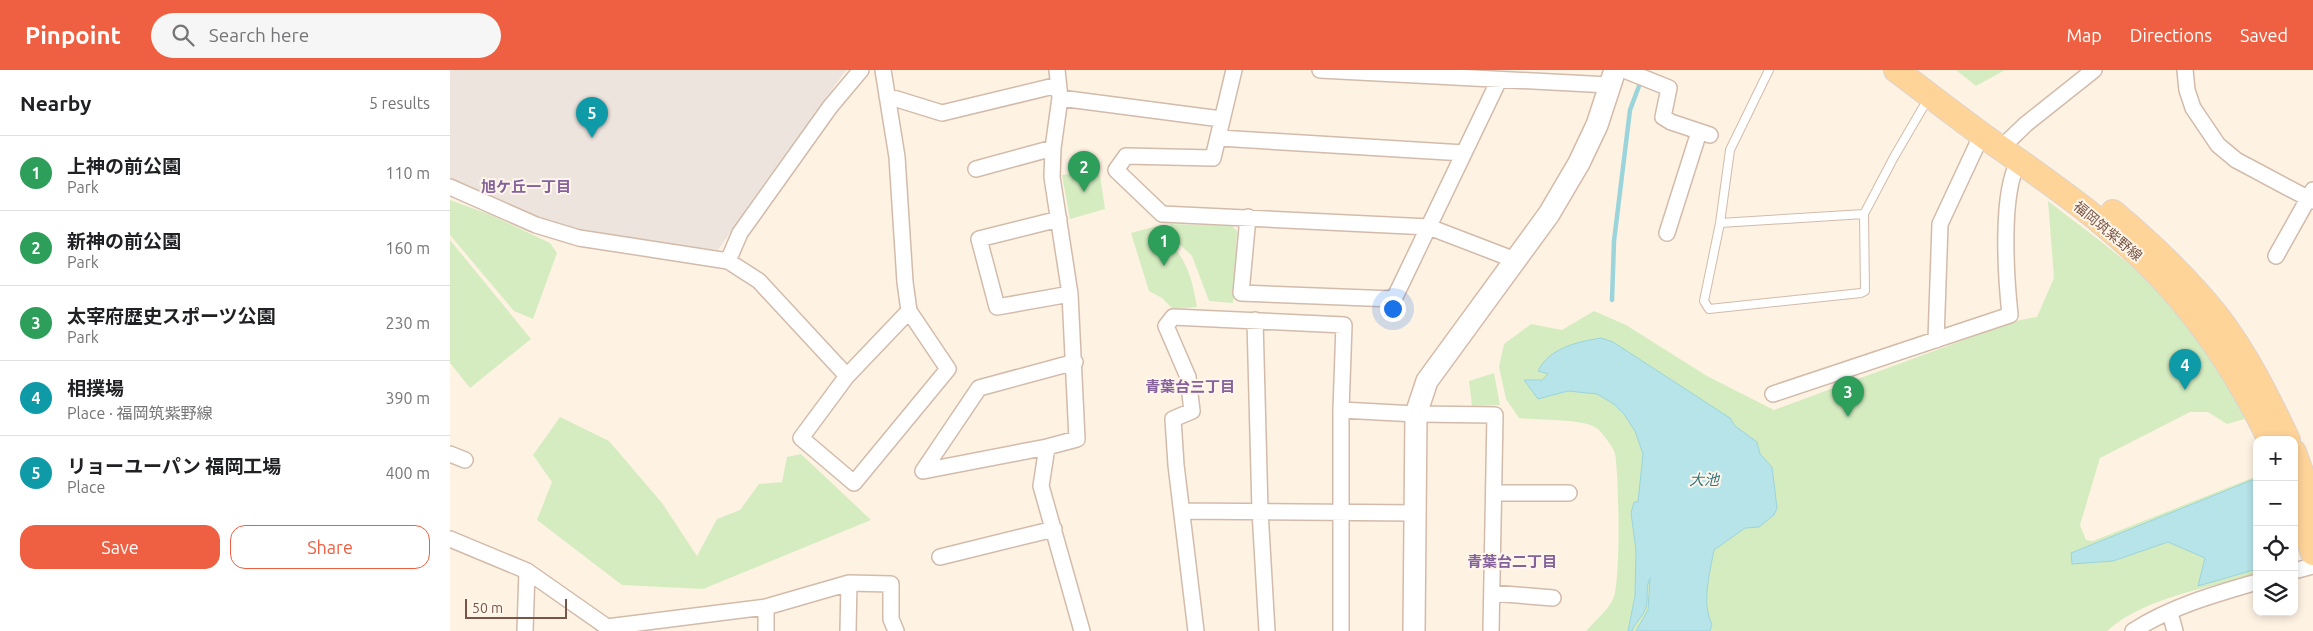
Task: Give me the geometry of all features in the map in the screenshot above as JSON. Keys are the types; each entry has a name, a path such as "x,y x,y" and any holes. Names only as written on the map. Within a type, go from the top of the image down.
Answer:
{"main road":[{"name":"福岡筑紫野線","path":"1896,70 1982,134 2011,149 2112,211 2148,241 2183,276 2219,318 2258,379 2286,436"},
{"name":"福岡筑紫野線","path":"1924,70 2011,149 2107,227 2176,293 2209,336 2240,382 2268,436"},
{"path":"2298,463 2313,505"},
{"path":"2298,511 2313,554"}],"street":[{"path":"728,261 740,233 830,107 861,70"},
{"path":"883,70 897,157 905,282 909,311 948,369 854,484 801,438 847,376 909,311"},
{"path":"1234,70 1213,158 1126,156 1116,170 1162,214 1429,227 1515,260"},
{"path":"1320,70 1499,80 1612,78 1597,125 1579,163 1549,214 1427,381 1416,414 1414,631"},
{"path":"1624,70 1669,88 1663,117 1671,122 1705,133 1667,233"},
{"path":"1773,394 2010,315 2006,282 2008,195 2015,168 2011,149 2094,70"},
{"path":"2185,70 2187,90 2193,108 2218,145 2236,160 2311,196 2276,256"},
{"path":"1248,217 1242,293 1394,299 1499,80"},
{"path":"887,96 942,113 1058,84 1221,119"},
{"path":"1058,84 1052,177 1070,294 1075,362 1077,439 1047,447 923,472 979,388 1075,362"},
{"path":"1936,340 1940,224 1982,134"},
{"path":"1219,138 1464,153"},
{"path":"976,170 1053,148"},
{"path":"450,187 536,225 579,238 728,261 759,281 847,376"},
{"path":"1059,219 979,239 997,307 1070,294"},
{"path":"1196,631 1173,419 1192,410 1188,377 1166,326 1173,317 1344,325 1341,410 1341,631"},
{"path":"1255,320 1260,511 1267,631"},
{"path":"1341,410 1416,414 1495,415 1491,631"},
{"path":"1047,447 1041,486 1082,631"},
{"path":"450,454 465,460"},
{"path":"1494,493 1569,493"},
{"path":"1182,511 1415,512"},
{"path":"940,557 1054,529"},
{"path":"450,539 527,571 607,629 686,624 766,607 849,583 891,584 891,619 896,631"},
{"path":"2298,570 2313,566"},
{"path":"525,631 527,571"},
{"path":"848,631 849,583"},
{"path":"2133,631 2144,624 2218,593 2253,583"},
{"path":"1492,593 1553,598"},
{"path":"766,607 766,631"},
{"path":"2170,613 2175,631"}],"lane":[{"path":"1769,70 1730,150 1720,223 1704,301 1709,308 1861,293 1865,290 1864,214 1930,96"},
{"path":"1720,223 1864,214"}],"shaded area":[{"path":"450,70 846,70 718,250 613,240 539,217 450,180"}],"green space":[{"path":"1956,70 2005,70 1976,86"},
{"path":"1099,169 1105,209 1070,219 1062,175"},
{"path":"450,200 491,215 550,243 557,253 533,319 514,311 450,235"},
{"path":"2048,201 2136,270 2168,301 2209,354 2245,419 2227,424 2208,412 2190,412 2100,458 2080,525 2086,540 2093,541 2253,478 2253,575 2198,589 2159,602 2122,619 2107,631 1586,631 1608,607 1616,589 1618,483 1615,454 1603,434 1591,425 1572,421 1519,418 1506,399 1499,367 1504,344 1531,324 1562,330 1594,311 1626,325 1707,376 1774,410 2015,321 2037,317 2054,278"},
{"path":"1170,224 1232,226 1237,231 1233,303 1209,301 1192,256 1169,234"},
{"path":"1157,226 1185,263 1192,282 1197,307 1173,309 1162,298 1149,291 1131,233"},
{"path":"450,240 531,339 470,388 450,363"},
{"path":"1494,373 1500,405 1472,406 1469,381"},
{"path":"560,417 609,441 662,503 697,556 717,519 740,510 759,484 782,482 787,457 801,454 871,520 703,589 622,585 537,520 552,482 533,455"}],"water":[{"name":"大池","path":"1601,338 1613,342 1730,418 1735,426 1757,442 1760,454 1772,467 1777,508 1774,515 1759,527 1745,528 1714,550 1707,598 1707,607 1712,624 1710,631 1636,631 1648,610 1650,578 1645,610 1632,631 1628,631 1635,596 1636,550 1631,513 1634,502 1638,502 1643,454 1635,431 1624,414 1614,404 1597,394 1568,391 1538,399 1524,380 1542,380 1548,374 1538,371 1543,363 1565,347"},
{"path":"2253,480 2253,570 2198,586 2205,558 2168,542 2113,561 2072,564 2071,553"}],"waterway":[{"path":"1612,300 1614,241 1630,110 1645,70"}],"place":[{"name":"リョーユーパン 福岡工場","path":"592,138"},
{"name":"新神の前公園","path":"1084,192"},
{"name":"上神の前公園","path":"1164,266"},
{"name":"相撲場","path":"2185,390"},
{"name":"太宰府歴史スポーツ公園","path":"1848,417"}],"district":[{"name":"旭ケ丘一丁目","path":"526,187"},
{"name":"青葉台三丁目","path":"1190,387"},
{"name":"青葉台二丁目","path":"1512,562"}]}
